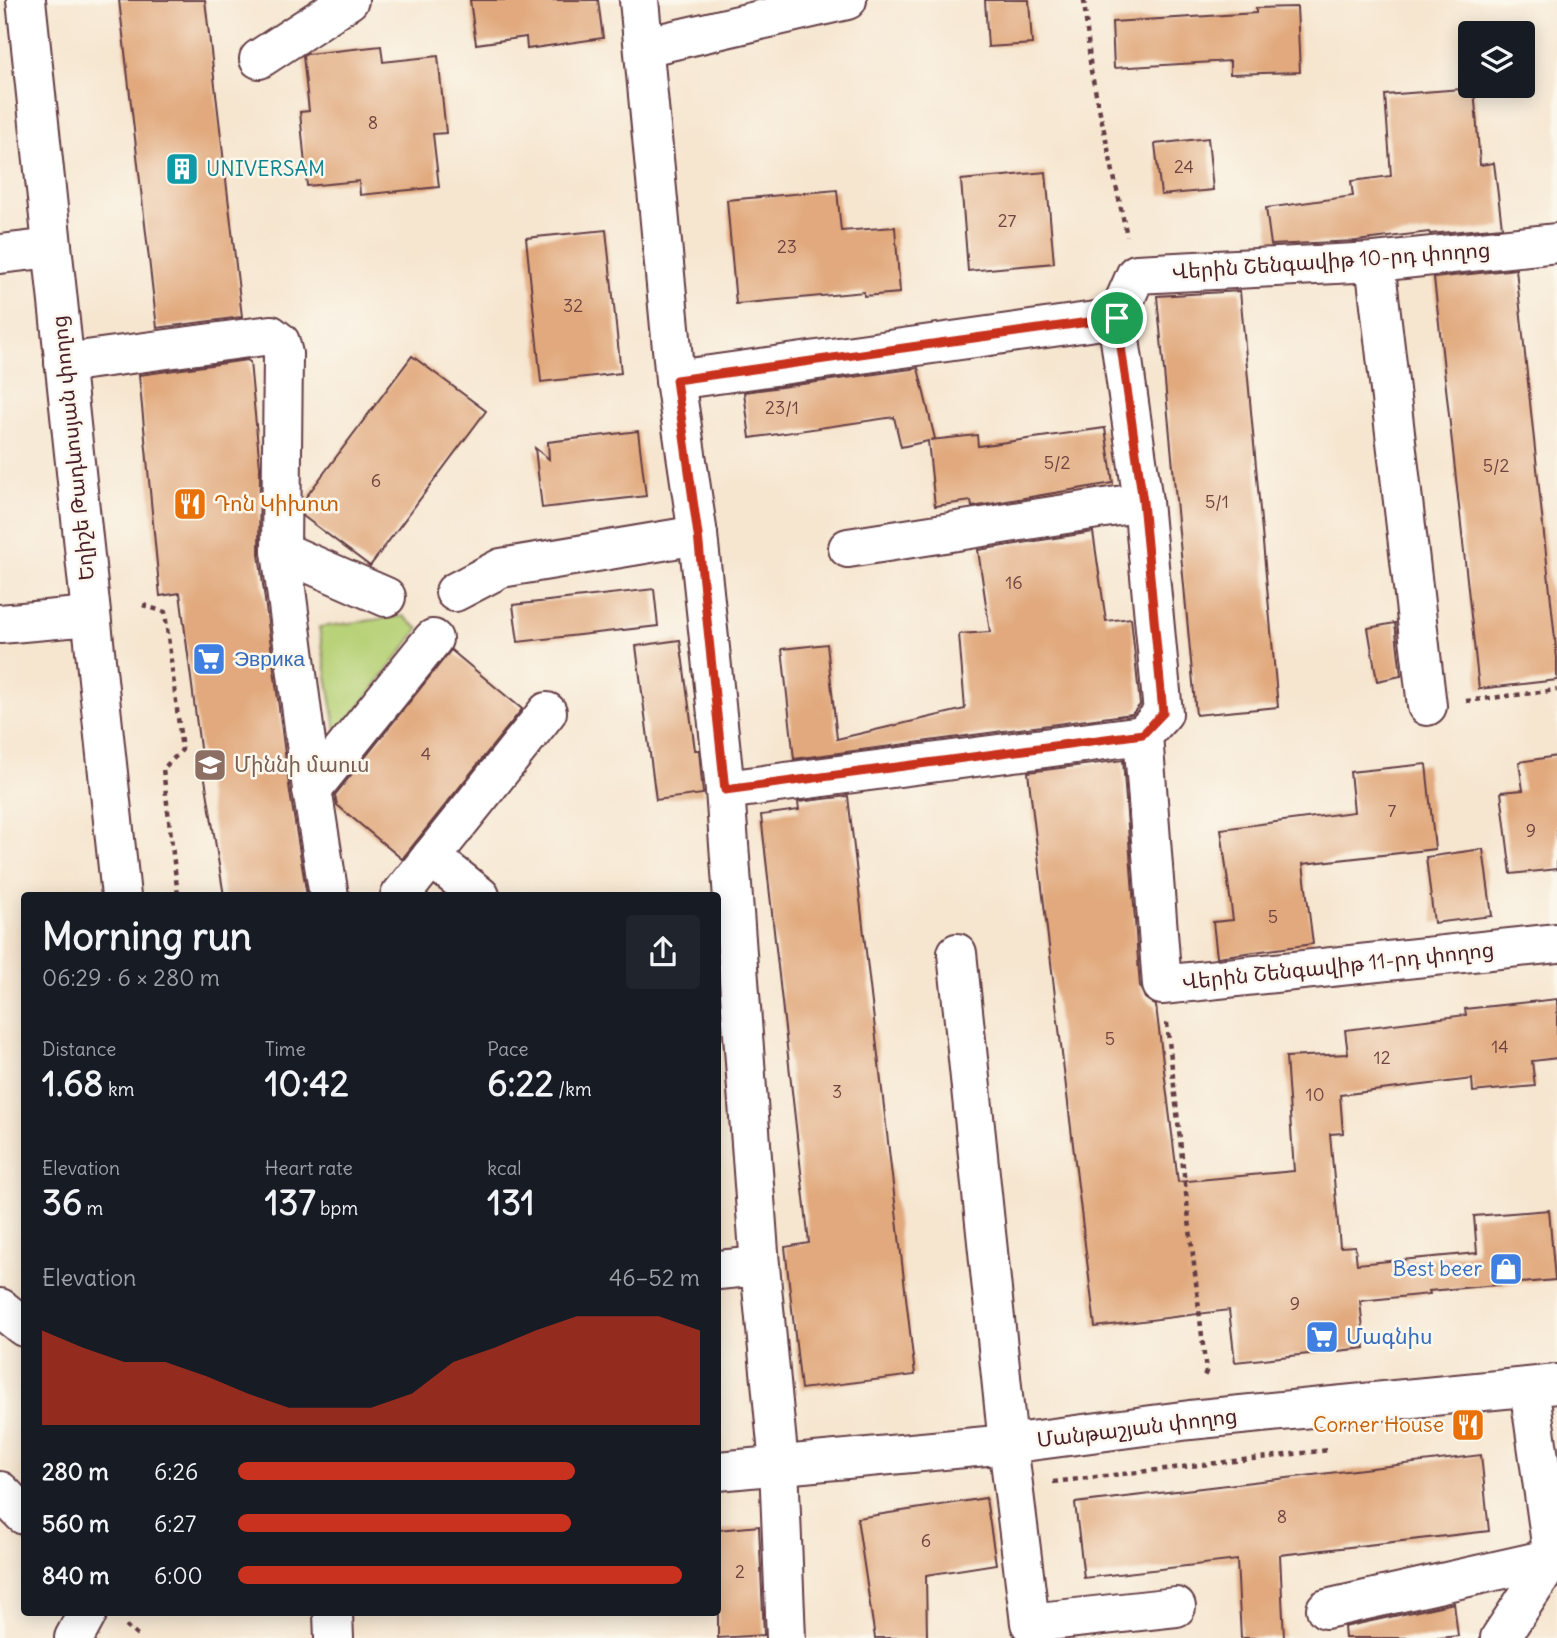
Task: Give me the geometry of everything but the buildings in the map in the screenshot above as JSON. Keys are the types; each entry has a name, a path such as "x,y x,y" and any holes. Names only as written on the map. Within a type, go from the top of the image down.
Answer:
{"street":[{"name":"Եղիշե Թադևոսյան փողոց","path":"26,0 121,892"},
{"path":"259,59 349,0"},
{"path":"639,0 676,380 698,535 725,790 728,983 779,1465 786,1638"},
{"path":"644,47 847,0"},
{"name":"Վերին Շենգավիթ 10-րդ փողոց","path":"1136,274 1375,262 1557,243"},
{"path":"0,254 52,248"},
{"path":"1375,262 1427,706"},
{"path":"725,790 1143,734 1163,713 1143,502 1117,318 1136,274"},
{"path":"676,380 1117,318"},
{"path":"64,363 271,335 280,342 283,354 281,551 328,892"},
{"path":"848,548 1143,502"},
{"path":"455,592 501,568 698,535"},
{"path":"281,551 386,597"},
{"path":"0,624 91,617"},
{"path":"312,789 433,639"},
{"path":"403,892 547,712"},
{"name":"Վերին Շենգավիթ 11-րդ փողոց","path":"1143,734 1162,985 1557,943"},
{"path":"432,857 475,892"},
{"path":"957,953 1008,1444 1030,1623 1176,1607"},
{"path":"721,1270 760,1266"},
{"path":"0,1308 21,1325"},
{"path":"1500,1638 1556,1559 1543,1386"},
{"name":"Մանթաշյան փողոց","path":"721,1471 1008,1444 1190,1420 1543,1386"},
{"path":"0,1491 21,1512"},
{"path":"1326,1609 1556,1559"},
{"path":"74,1638 87,1616"},
{"path":"332,1616 334,1638"}],"path":[{"path":"1084,0 1091,71 1136,274"},
{"path":"143,605 165,612 182,750 163,769 178,892"},
{"path":"1427,706 1557,690"},
{"path":"1162,985 1206,1371 1190,1420"},
{"path":"1041,1483 1341,1449"}],"green space":[{"path":"403,616 419,629 337,736 319,627"}],"place":[{"name":"UNIVERSAM","path":"182,169"},
{"name":"Դոն Կիխոտ","path":"190,504"},
{"name":"Эврика","path":"209,659"},
{"name":"Միննի մաուս","path":"210,765"},
{"name":"Best beer","path":"1506,1269"},
{"name":"Մագնիս","path":"1322,1337"},
{"name":"Corner House","path":"1468,1425"}],"route":[{"path":"1117,318 1143,502 1163,713 1143,734 725,790 698,535 676,380 1117,318"}]}
